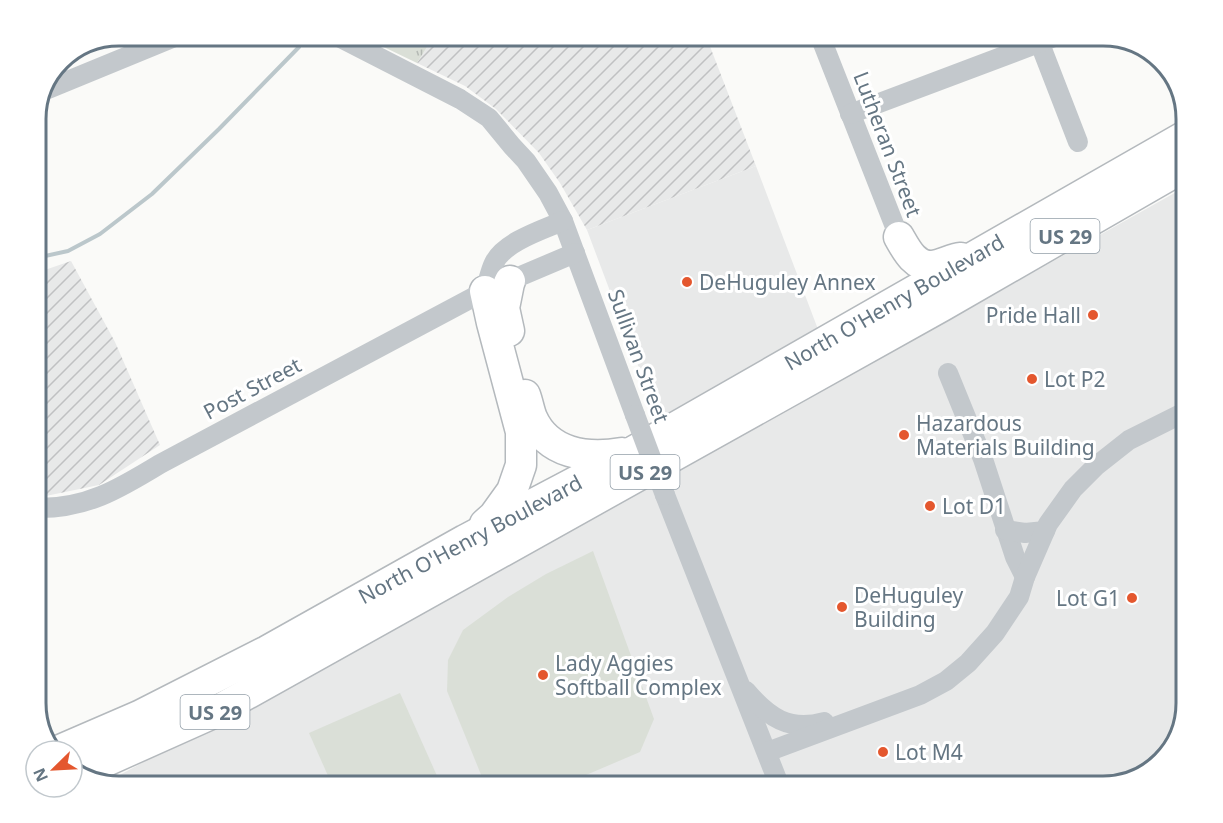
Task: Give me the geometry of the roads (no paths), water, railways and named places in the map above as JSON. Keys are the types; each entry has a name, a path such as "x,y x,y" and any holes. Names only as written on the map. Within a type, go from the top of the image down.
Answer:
{"highway":[{"name":"North O'Henry Boulevard","path":"84,740 138,716 267,651 465,540 634,451 1176,141"},
{"name":"North O'Henry Boulevard","path":"88,769 211,714 932,311 1176,171"},
{"path":"899,237 911,257 932,266 953,259 975,256"},
{"path":"888,305 901,282 905,263 899,237"},
{"path":"465,540 494,516 512,491 521,465 521,432 492,323 498,286 508,283 504,308 519,371 533,420 547,440 574,454 604,456 634,451"}],"street":[{"path":"55,86 153,46"},
{"name":"Sullivan Street","path":"357,46 460,99 489,118 526,161 548,193 563,221 665,495 776,776"},
{"name":"Lutheran Street","path":"824,46 899,237"},
{"path":"850,114 1024,46"},
{"path":"1048,46 1078,142"},
{"path":"498,286 494,262 504,250 563,221"},
{"name":"Post Street","path":"47,509 56,509 94,500 498,286 575,253"},
{"path":"948,373 983,459 1015,557 1026,577"},
{"path":"767,752 920,695 946,681 968,663 995,633 1019,597 1048,524 1073,489 1096,466 1129,440 1176,416"},
{"path":"1005,530 1025,533 1046,531"},
{"path":"739,683 753,700 774,718 797,726 865,715"}],"waterway":[{"path":"47,256 68,251 100,234 152,194 299,47"}],"place":[{"name":"DeHuguley Annex","path":"687,282"},
{"name":"Pride Hall","path":"1093,315"},
{"name":"Lot P2","path":"1032,379"},
{"name":"Hazardous Materials Building","path":"904,435"},
{"name":"Lot D1","path":"930,506"},
{"name":"Lot G1","path":"1132,598"},
{"name":"DeHuguley Building","path":"842,607"},
{"name":"Lady Aggies Softball Complex","path":"543,675"},
{"name":"Lot M4","path":"883,752"}]}
